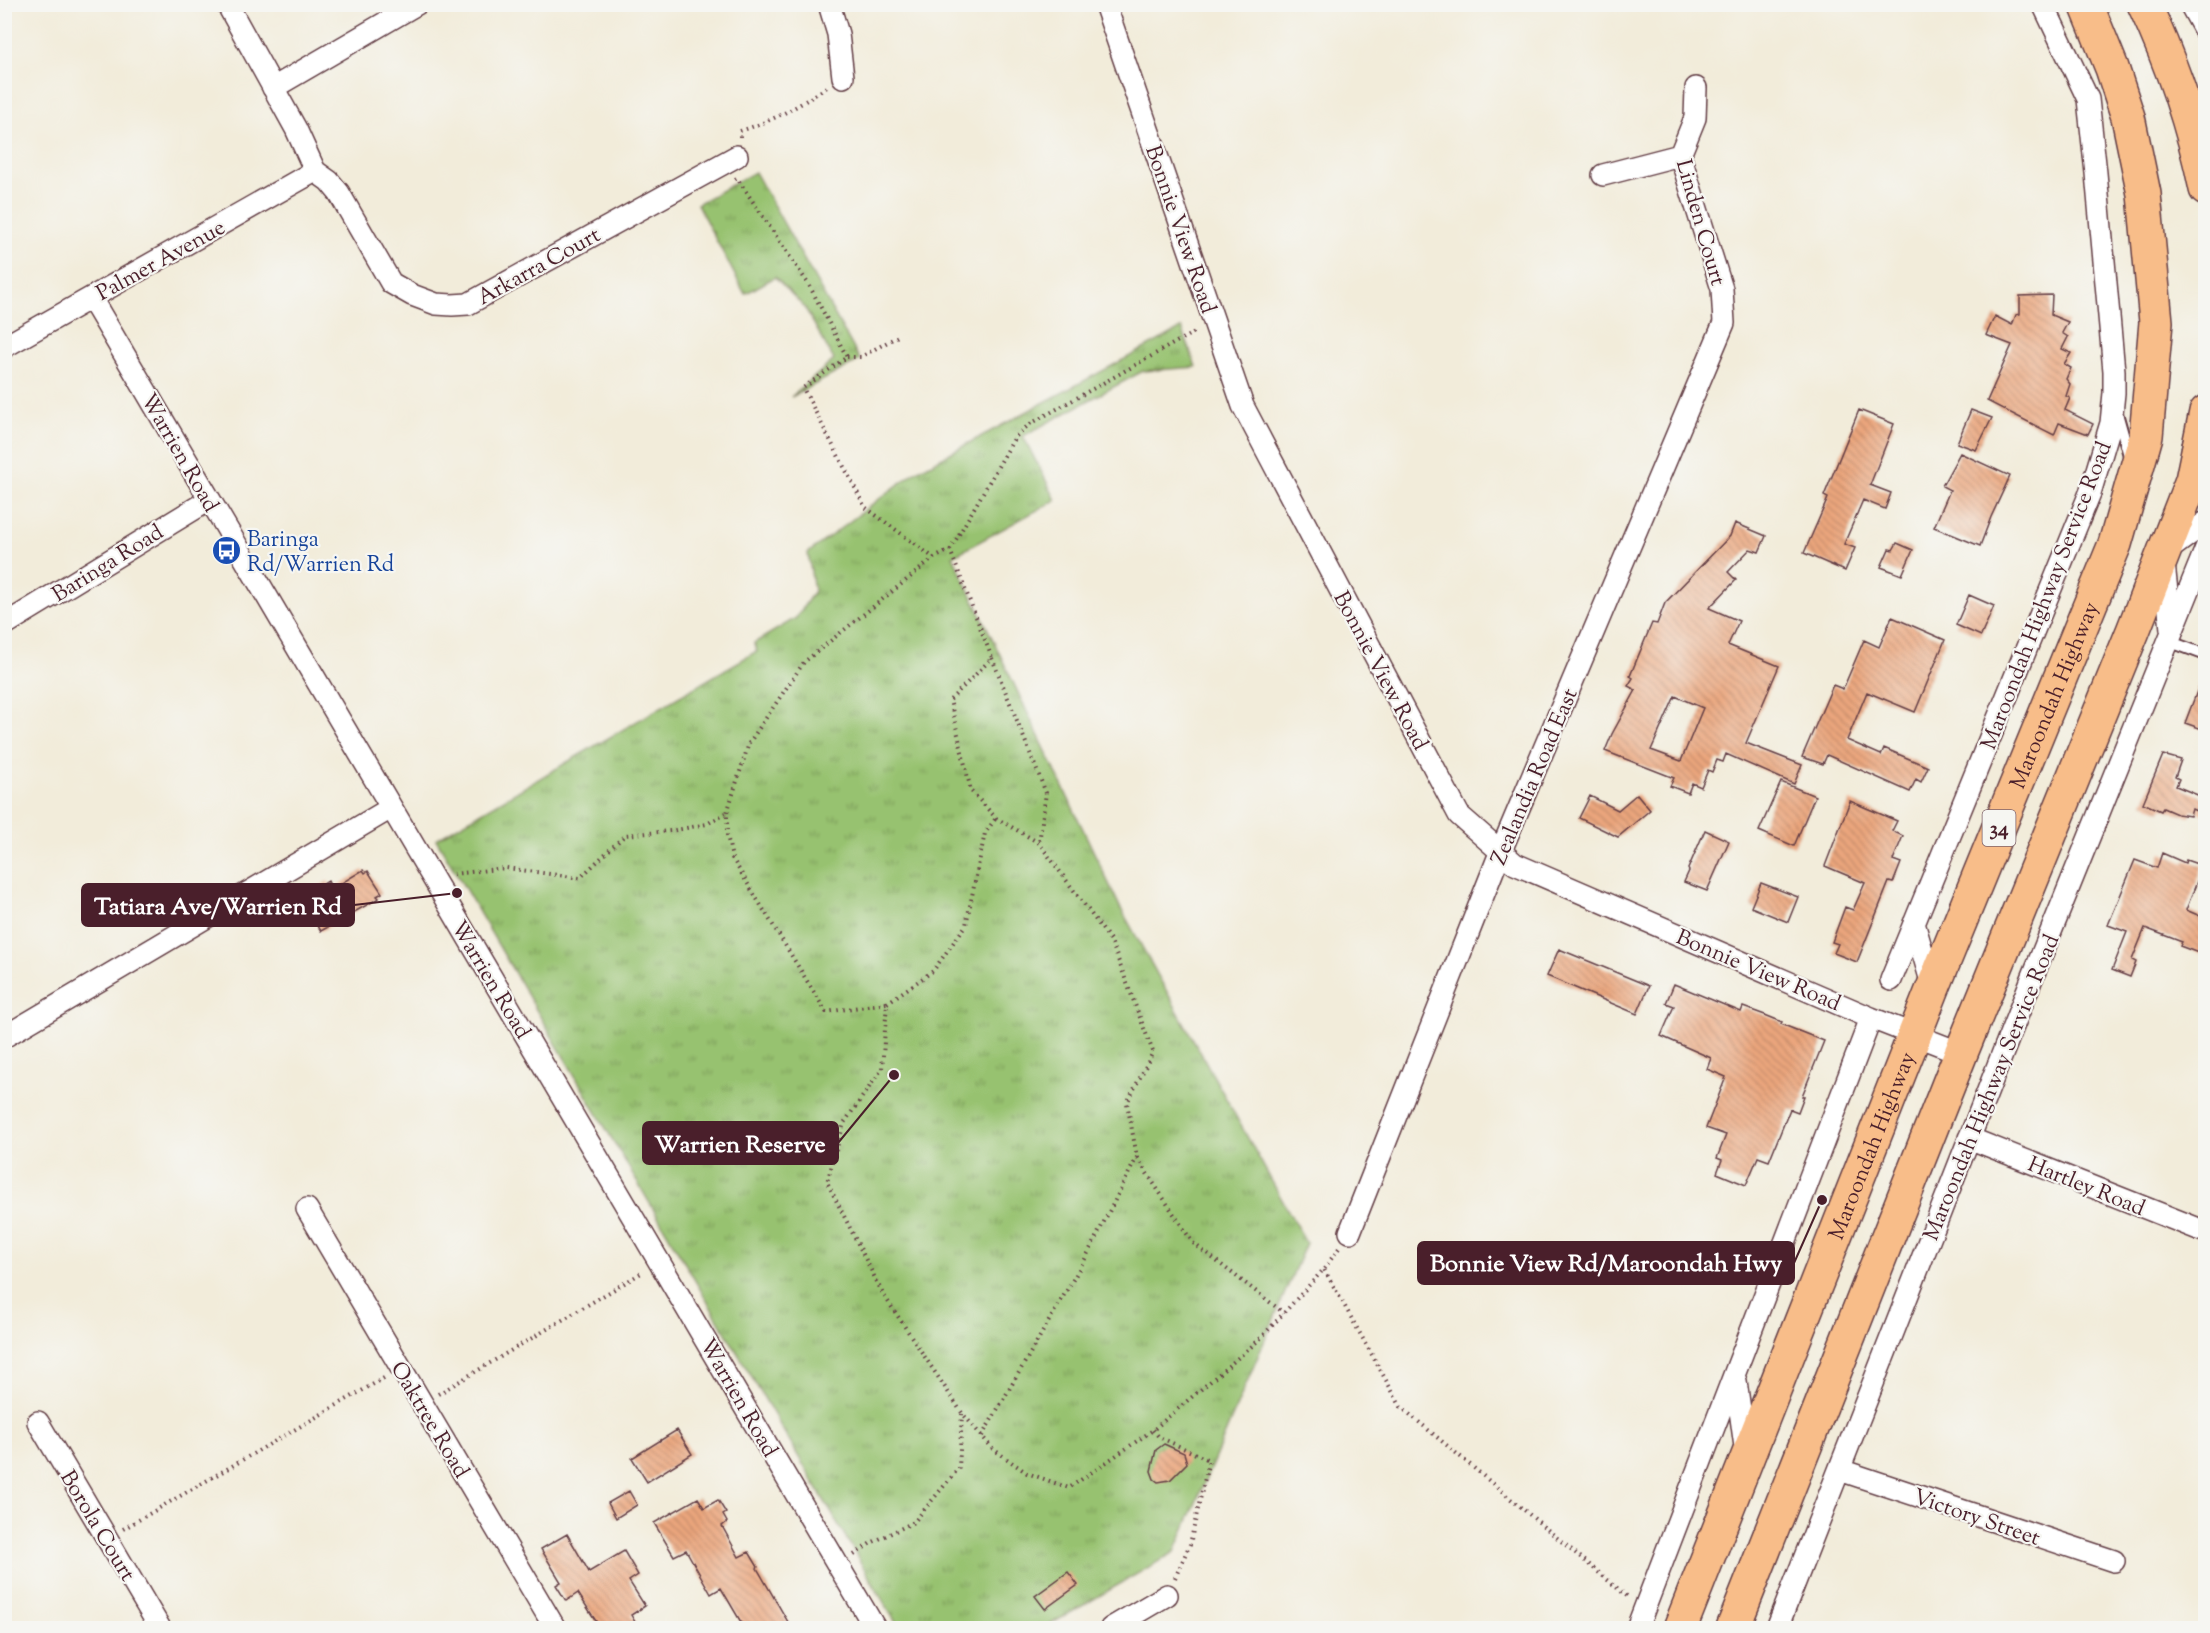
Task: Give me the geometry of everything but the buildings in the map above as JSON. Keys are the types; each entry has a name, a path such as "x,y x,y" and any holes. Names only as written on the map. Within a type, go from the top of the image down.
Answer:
{"highway":[{"name":"Maroondah Highway","path":"1680,1629 1933,987 2115,544 2146,436 2156,322 2144,194 2128,117 2112,68 2086,4"},
{"path":"2144,4 2177,83 2197,146 2205,189"},
{"name":"34","path":"1733,1629 1961,1053 2192,480 2205,412"}],"street":[{"path":"227,4 307,151 315,171"},
{"path":"273,88 417,4"},
{"path":"829,4 838,34 843,77"},
{"name":"Bonnie View Road","path":"1105,4 1243,406 1460,815 1515,864 1871,1017 1961,1053"},
{"name":"Maroondah Highway Service Road","path":"1891,980 2090,493 2111,423 2114,371 2088,99 2043,4"},
{"path":"2190,4 2205,33"},
{"name":"Linden Court","path":"1696,88 1695,118 1680,155 1722,289 1724,323"},
{"path":"1603,175 1680,155"},
{"name":"Arkarra Court","path":"315,171 329,181 339,193 391,283 412,295 436,304 452,305 468,304 737,156"},
{"name":"Palmer Avenue","path":"4,347 315,171"},
{"name":"Warrien Road","path":"91,298 875,1629"},
{"name":"Zealandia Road East","path":"1350,1232 1500,853 1724,323"},
{"name":"Baringa Road","path":"4,625 209,500"},
{"path":"2170,637 2163,554 2205,522"},
{"name":"Maroondah Highway Service Road","path":"1777,1629 1969,1138 2205,548"},
{"path":"4,1037 391,808"},
{"path":"1914,923 1933,987"},
{"path":"1641,1620 1871,1017"},
{"name":"Hartley Road","path":"1969,1138 2205,1232"},
{"name":"Oaktree Road","path":"307,1209 555,1629"},
{"path":"1735,1377 1746,1458"},
{"name":"Borola Court","path":"38,1422 160,1629"},
{"name":"Victory Street","path":"1840,1470 2114,1562"},
{"path":"1112,1629 1167,1595"}],"lane":[{"name":"Maroondah Highway Service Road","path":"2113,398 2135,476"},
{"path":"2170,637 2205,655"}],"path":[{"path":"737,156 740,131 770,122 791,111 843,77"},
{"path":"706,173 717,189 737,178 809,285 847,357"},
{"path":"996,818 985,833 966,925 933,971 887,1003 826,1012 732,858 727,835 727,813 748,743 804,662 934,558 950,550 1015,436 1030,424 1213,321"},
{"path":"898,336 861,357 847,357 803,388 865,507 934,558"},
{"path":"950,550 1046,793 1038,843"},
{"path":"992,658 951,700 971,791 996,818 1038,843 1111,941 1153,1052 1127,1103 1137,1157 1192,1243 1284,1313"},
{"path":"431,876 506,868 580,878 625,835 671,831 707,824 727,813"},
{"path":"887,1003 882,1069 844,1123 827,1182 883,1294 962,1413 993,1449 1027,1473 1069,1488 1153,1430 1259,1340 1324,1269 1350,1232"},
{"path":"982,1436 1085,1259 1137,1157"},
{"path":"422,1404 660,1262"},
{"path":"1324,1269 1401,1407 1641,1620"},
{"path":"107,1539 401,1368"},
{"path":"838,1566 871,1543 914,1522 959,1468 962,1413"},
{"path":"1153,1430 1159,1437 1209,1460 1190,1544 1167,1595"}],"green space":[{"path":"755,172 860,360 791,397 834,360 805,308 775,277 745,294 697,204"},
{"path":"1182,328 1196,367 1143,371 1023,436 1056,500 953,556 1120,907 1306,1243 1175,1552 1044,1628 899,1628 436,839 757,651 754,643 796,618 814,591 808,553 915,472"}],"place":[{"name":"Baringa Rd/Warrien Rd","path":"226,551"},
{"name":"Tatiara Ave/Warrien Rd","path":"457,893"},
{"name":"Warrien Reserve","path":"894,1075"},
{"name":"Bonnie View Rd/Maroondah Hwy","path":"1822,1200"}]}
